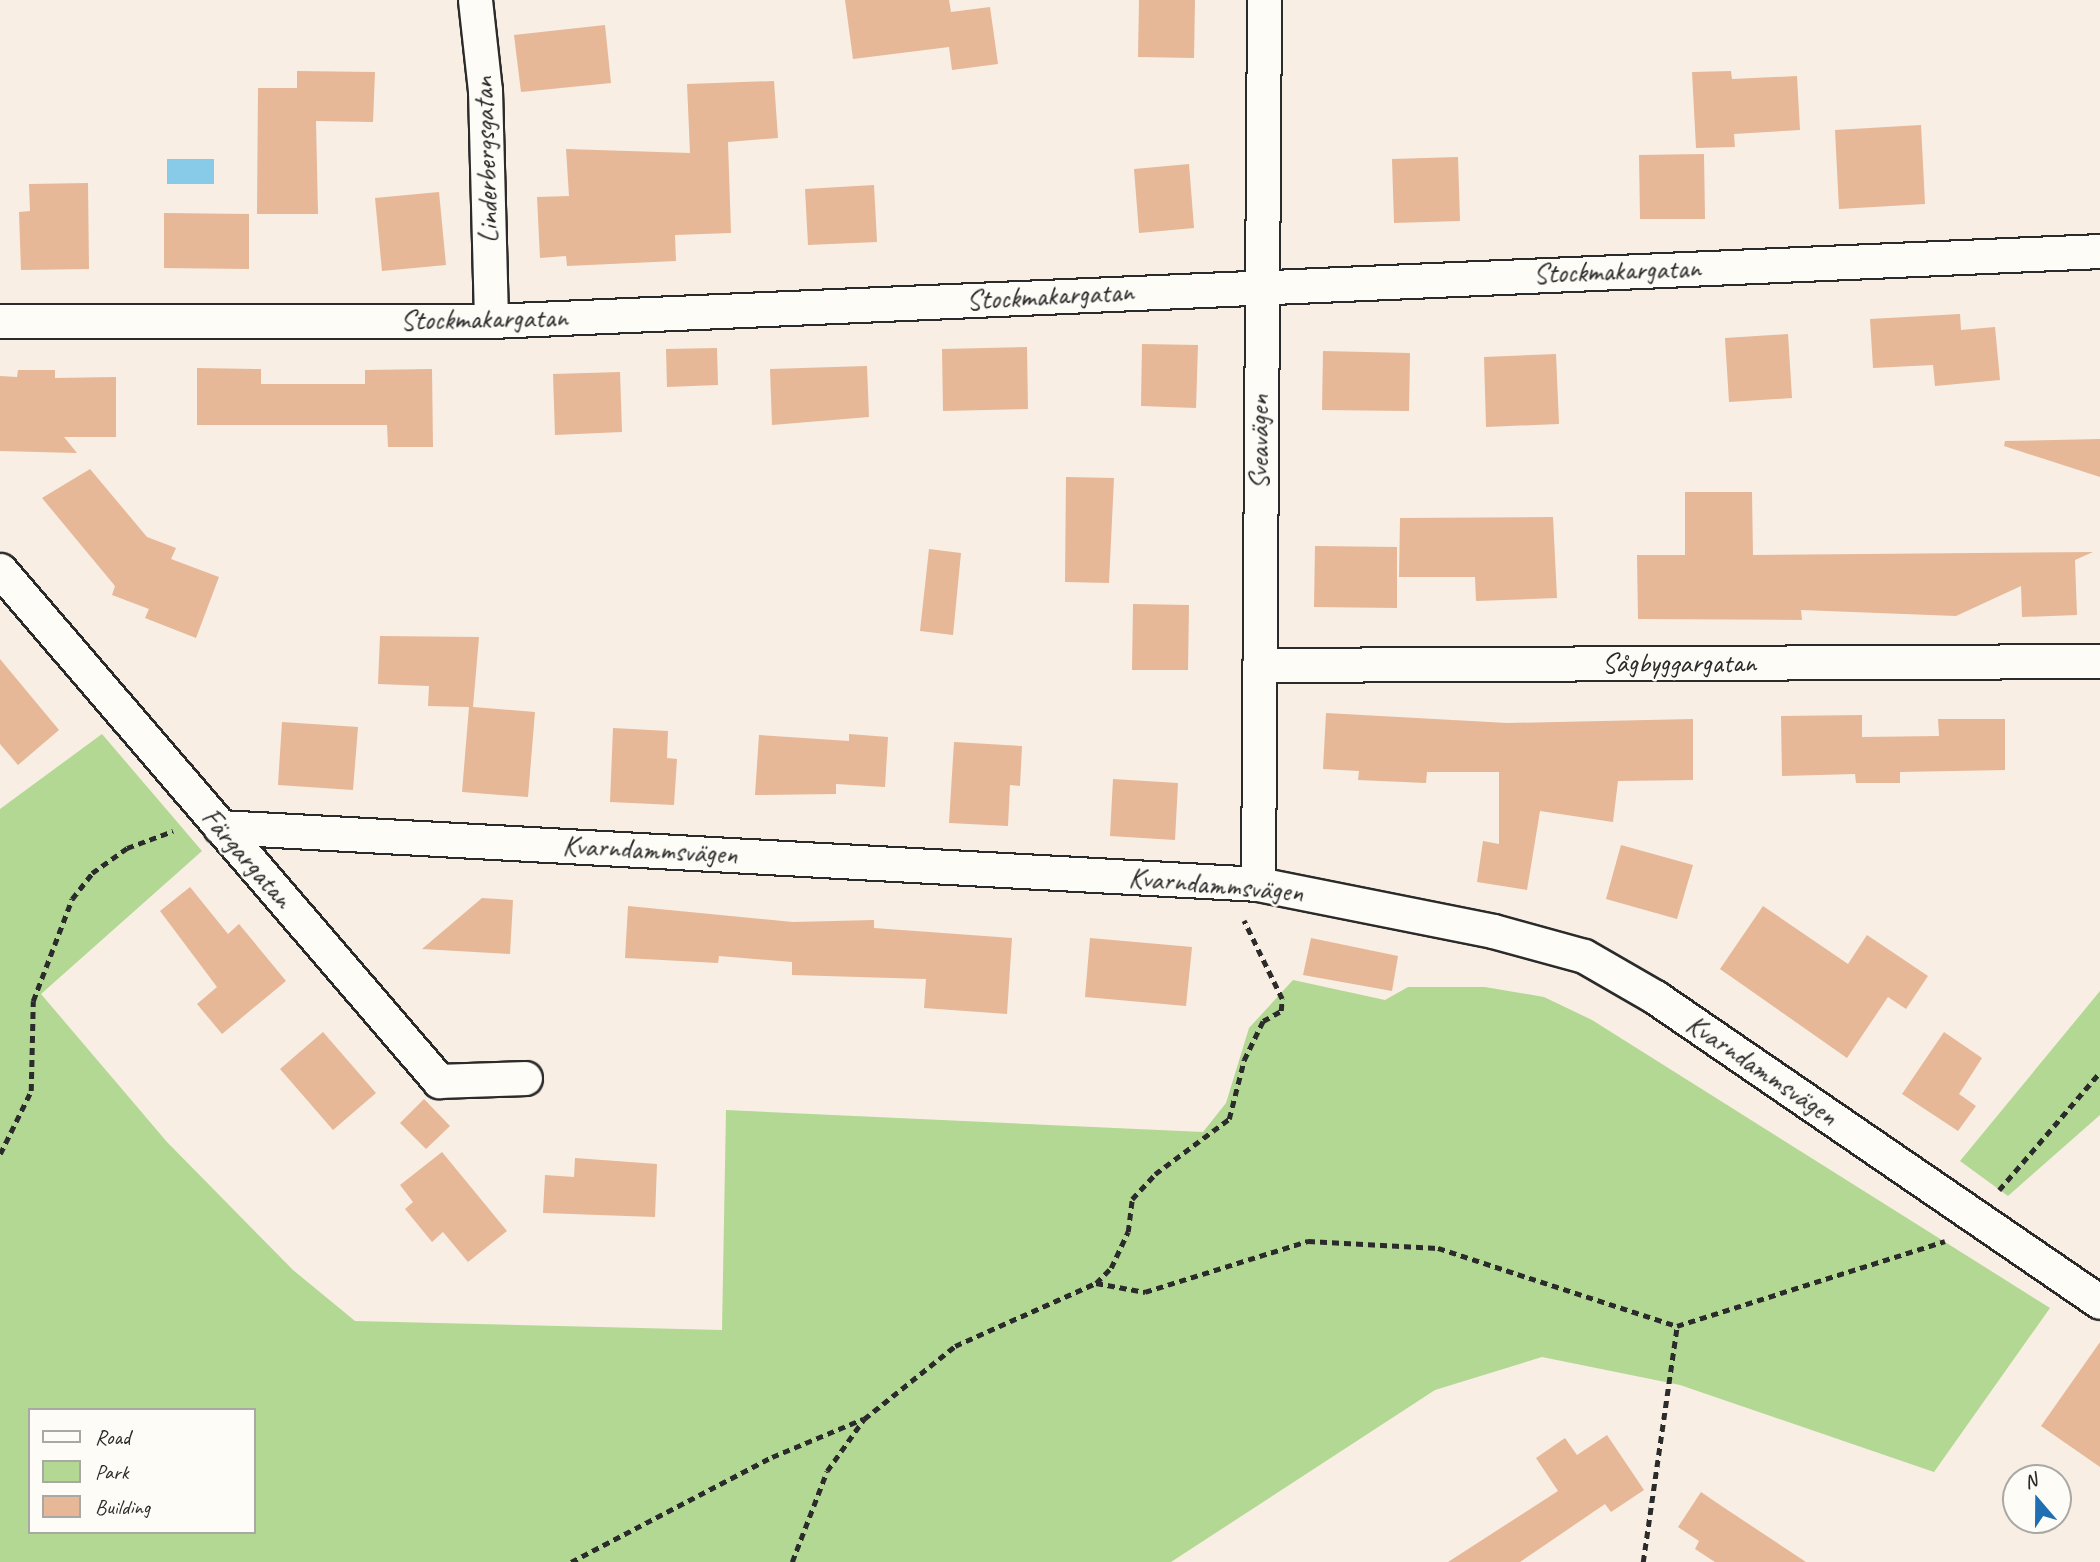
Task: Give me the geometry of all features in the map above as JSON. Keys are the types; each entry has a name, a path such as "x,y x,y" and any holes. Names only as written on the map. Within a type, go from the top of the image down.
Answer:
{"street":[{"name":"Linderbergsgatan","path":"475,0 485,90 491,321"},
{"name":"Sveavägen","path":"1248,896 1259,665 1264,0"},
{"name":"Stockmakargatan","path":"0,321 491,321 2100,251"},
{"name":"Färgargatan","path":"0,570 439,1081 525,1078"},
{"name":"Sågbyggargatan","path":"1259,665 2100,662"},
{"name":"Kvarndammsvägen","path":"220,827 1248,896 1493,931 1584,956 1655,997 2100,1302"}],"path":[{"path":"0,1154 32,1091 33,1001 72,899 92,873 127,848 164,832 220,827"},
{"path":"792,1562 827,1471 864,1419 954,1346 1096,1283 1111,1269 1128,1233 1132,1199 1155,1174 1229,1119 1263,1021 1281,1011 1279,985 1248,896"},
{"path":"1976,1217 2100,1072"},
{"path":"1096,1283 1145,1293 1308,1241 1438,1248 1676,1326 1932,1249 1952,1236 1941,1228"},
{"path":"1643,1562 1676,1326"},
{"path":"570,1562 772,1457 864,1419"}],"green space":[{"path":"102,734 202,851 41,994 167,1142 293,1270 355,1321 722,1330 726,1110 1203,1132 1226,1103 1249,1028 1293,980 1385,1000 1408,987 1485,987 1544,997 1592,1020 2050,1308 1934,1472 1680,1385 1542,1357 1435,1390 1171,1562 0,1562 0,809"},
{"path":"2100,991 2100,1115 2008,1196 1960,1161"}],"water":[{"path":"167,159 214,159 214,184 167,184"}],"building":[{"path":"845,0 949,0 951,12 990,7 998,64 952,70 949,47 853,59"},
{"path":"1139,0 1195,0 1194,58 1138,57"},
{"path":"605,25 611,83 521,92 514,35"},
{"path":"297,71 375,72 373,122 316,121 318,214 257,214 258,88 297,88"},
{"path":"1731,71 1732,79 1797,76 1800,130 1734,134 1735,147 1696,148 1692,72"},
{"path":"774,81 778,138 728,142 731,233 675,235 676,261 567,266 566,256 540,258 537,197 569,196 566,149 690,153 687,84"},
{"path":"1921,125 1925,204 1839,209 1835,130"},
{"path":"1704,154 1705,219 1640,219 1639,155"},
{"path":"1458,157 1460,221 1394,223 1392,159"},
{"path":"1189,164 1194,228 1139,233 1134,169"},
{"path":"88,183 89,269 21,270 19,212 30,211 29,184"},
{"path":"874,185 877,242 808,245 805,189"},
{"path":"439,192 446,265 382,271 375,198"},
{"path":"164,213 249,214 249,269 164,268"},
{"path":"1960,314 1961,330 1995,327 2000,380 1935,386 1933,365 1873,368 1870,319"},
{"path":"1788,334 1792,398 1729,402 1725,338"},
{"path":"1142,344 1198,345 1196,408 1141,406"},
{"path":"1027,347 1028,409 943,411 942,349"},
{"path":"717,348 718,385 667,387 666,349"},
{"path":"1323,351 1410,353 1409,411 1322,410"},
{"path":"1556,354 1559,424 1486,427 1484,357"},
{"path":"867,366 869,417 772,425 770,369"},
{"path":"197,368 261,369 261,384 365,384 365,370 432,369 433,447 388,447 387,425 197,425"},
{"path":"18,370 55,370 55,378 116,377 116,437 64,437 77,453 0,451 0,376 17,377"},
{"path":"620,372 622,432 555,435 553,374"},
{"path":"2100,439 2100,477 2004,446 2005,441"},
{"path":"90,469 147,537 176,548 171,559 219,577 196,638 145,618 149,609 112,595 115,586 42,498"},
{"path":"1066,477 1114,478 1109,583 1065,582"},
{"path":"1685,492 1752,492 1753,555 2093,552 2075,560 2077,615 2022,617 2021,586 1956,616 1801,610 1802,620 1638,619 1637,555 1685,555"},
{"path":"1553,517 1557,598 1476,601 1475,577 1399,577 1400,518"},
{"path":"1315,546 1397,547 1397,608 1314,607"},
{"path":"929,549 961,553 953,635 920,631"},
{"path":"1133,604 1189,605 1188,670 1132,670"},
{"path":"380,636 479,637 473,707 535,712 528,797 462,792 469,707 428,706 429,686 378,684"},
{"path":"0,659 59,730 18,765 0,744"},
{"path":"1326,713 1507,723 1693,719 1693,780 1618,781 1613,822 1540,811 1527,890 1477,882 1483,841 1499,844 1499,772 1427,772 1426,783 1358,780 1359,771 1323,769"},
{"path":"1862,715 1862,737 1939,736 1938,719 2005,719 2005,770 1900,772 1900,783 1856,783 1855,774 1782,776 1781,716"},
{"path":"282,722 358,727 353,790 278,785"},
{"path":"613,728 668,731 667,758 677,759 674,805 610,802"},
{"path":"849,734 888,737 885,787 836,784 836,794 755,795 759,735 849,741"},
{"path":"954,742 1022,746 1020,786 1010,785 1008,826 949,823"},
{"path":"1113,779 1178,783 1175,840 1110,836"},
{"path":"1621,845 1693,865 1677,919 1606,899"},
{"path":"190,887 228,934 239,924 286,981 222,1034 197,1004 217,987 160,911"},
{"path":"482,898 513,900 510,954 422,949"},
{"path":"628,906 793,922 874,920 874,928 1012,938 1007,1014 924,1008 926,979 792,975 792,962 719,956 718,963 625,958"},
{"path":"1763,906 1848,964 1867,935 1928,976 1906,1009 1888,997 1847,1058 1720,969"},
{"path":"1090,938 1192,947 1186,1006 1085,997"},
{"path":"1311,938 1398,956 1392,991 1303,975"},
{"path":"323,1032 376,1093 333,1130 280,1069"},
{"path":"1944,1032 1982,1058 1959,1094 1976,1106 1958,1131 1902,1094"},
{"path":"424,1099 450,1126 426,1149 400,1123"},
{"path":"442,1152 507,1231 468,1262 443,1232 432,1242 405,1209 413,1202 400,1185"},
{"path":"575,1158 657,1164 655,1217 543,1213 545,1175 574,1177"},
{"path":"2100,1342 2100,1467 2041,1426"},
{"path":"1607,1435 1644,1490 1611,1512 1605,1504 1520,1562 1448,1562 1558,1491 1536,1458 1565,1438 1577,1455"},
{"path":"1701,1492 1806,1562 1715,1562 1695,1549 1699,1541 1678,1527"}]}
